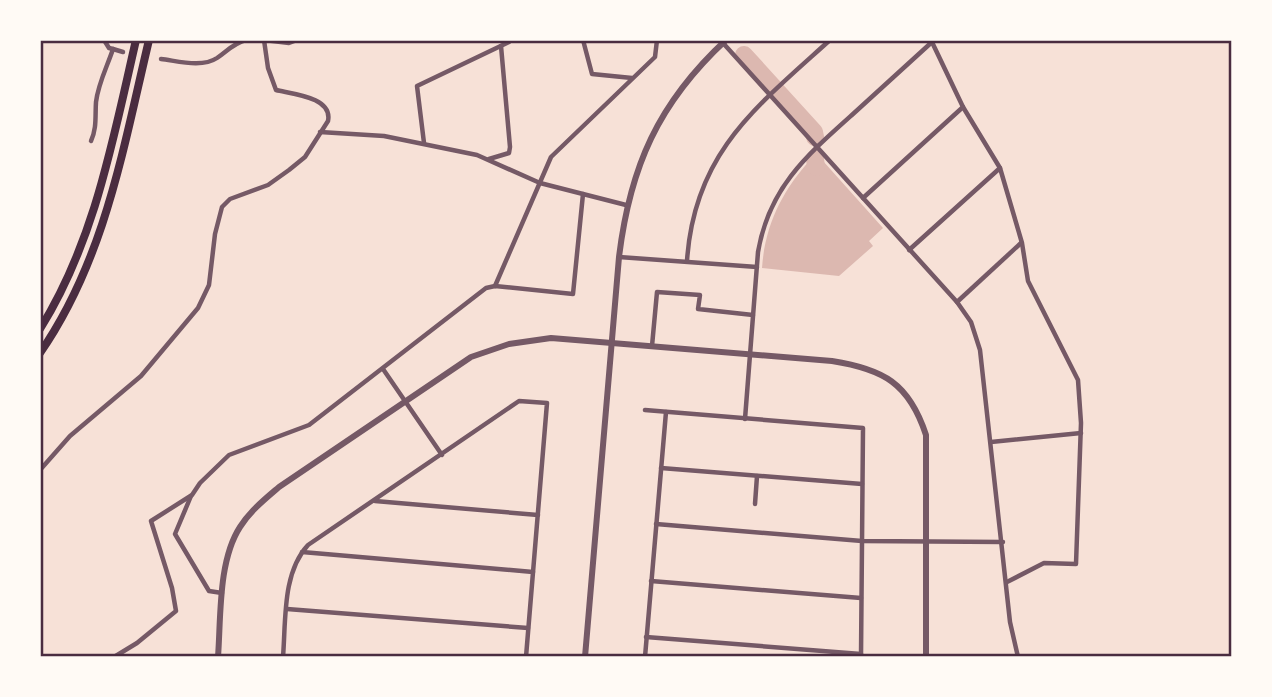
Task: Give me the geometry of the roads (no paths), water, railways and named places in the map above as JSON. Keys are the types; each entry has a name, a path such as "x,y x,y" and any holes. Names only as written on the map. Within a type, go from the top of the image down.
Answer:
{"highway":[{"path":"40,329 63,290 94,208 136,40"},
{"path":"40,353 71,304 98,242 115,188 149,40"}],"street":[{"path":"104,40 109,48 123,52"},
{"path":"161,59 191,63 213,60 235,44 246,40"},
{"path":"40,470 71,436 141,376 198,308 209,285 215,234 222,207 230,199 268,185 289,170 305,157 328,121 326,107 310,98 276,90 268,68 265,40 289,43 298,40"},
{"path":"583,40 592,75 633,79"},
{"path":"495,286 551,157 655,57 657,40"},
{"path":"687,261 693,220 706,180 739,126 830,40"},
{"path":"585,657 611,344 626,205 643,157 664,113 696,69 725,41 957,302 971,323 977,339 1003,542 1010,622 1018,657"},
{"path":"745,419 757,267 761,238 775,198 795,169 817,146 932,41 963,107 1000,168 1022,243 1028,281 1077,376 1081,433 1076,564 1044,564 1007,582"},
{"path":"424,143 417,86 509,42"},
{"path":"489,159 509,153 510,147 501,46"},
{"path":"91,141 101,80 113,49"},
{"path":"863,198 963,107"},
{"path":"320,132 384,136 424,143 489,159 540,183 626,205"},
{"path":"909,250 1000,168"},
{"path":"223,594 209,592 175,534 192,495 201,483 229,454 309,425 486,288 495,286 573,294 583,194"},
{"path":"957,302 1022,243"},
{"path":"619,257 757,267"},
{"path":"652,347 657,292 700,295 698,309 753,315"},
{"path":"218,657 226,564 234,538 261,503 454,367 488,349 551,338 860,365 880,372 905,391 926,435 926,657"},
{"path":"383,369 442,455"},
{"path":"283,657 290,577 301,552 519,401 547,403 526,657"},
{"path":"645,410 863,428 861,656 646,637"},
{"path":"645,657 666,412"},
{"path":"991,442 1081,433"},
{"path":"661,468 862,484"},
{"path":"755,504 757,476"},
{"path":"114,657 137,643 176,611 172,588 151,521 192,495"},
{"path":"372,501 538,515"},
{"path":"656,524 862,541 1003,542"},
{"path":"301,552 533,572"},
{"path":"651,581 861,598"},
{"path":"287,609 528,628"}],"waterway":[{"path":"744,55 814,132 815,137"},
{"path":"815,159 816,167"}]}
